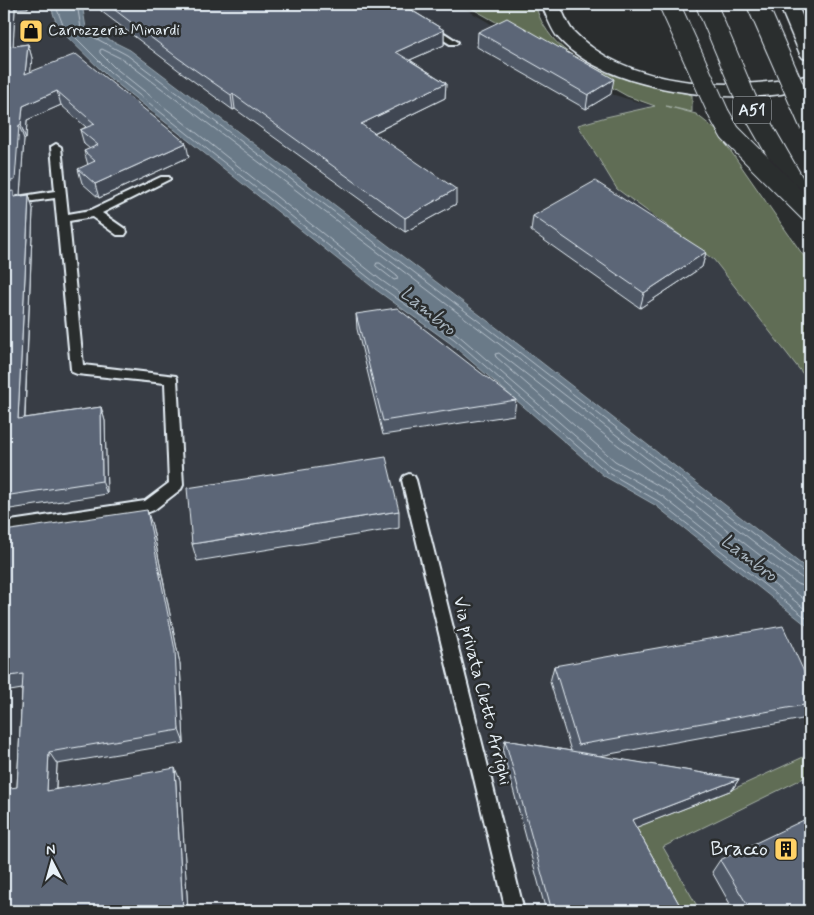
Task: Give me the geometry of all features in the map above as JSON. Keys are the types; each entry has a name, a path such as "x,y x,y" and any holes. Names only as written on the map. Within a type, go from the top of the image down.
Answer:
{"highway":[{"path":"550,4 560,26 577,44 611,66 653,80 690,88 748,91 778,88 810,81"},
{"path":"669,4 719,114 730,133 810,211"},
{"name":"A51","path":"706,4 746,99 810,211"},
{"name":"A51","path":"757,4 805,118 810,125"},
{"path":"788,4 810,54"}],"lane":[{"path":"421,23 453,42"},
{"path":"4,528 149,506 176,484 172,379 77,369 56,147"},
{"path":"63,219 94,213 166,180"},
{"path":"4,202 60,194"},
{"path":"94,213 121,232"},
{"name":"Via privata Cletto Arrighi","path":"409,480 515,911"}],"shaded area":[{"path":"4,4 50,4 58,28 106,75 375,289 450,343 604,476 655,505 810,628 810,911 4,911"},
{"path":"82,4 457,4 611,94 655,107 606,117 578,126 617,189 714,260 810,383 810,571 501,331 130,50 86,28"}],"green space":[{"path":"464,4 535,4 545,27 559,45 577,59 598,70 622,78 692,95 692,112 666,106 696,114 716,130 810,265 810,383 714,260 617,189 578,125 655,106 627,96"},
{"path":"810,754 810,775 663,847 700,911 672,911 627,831 729,791"}],"water":[{"name":"Lambro","path":"50,4 82,4 86,28 130,50 501,331 810,571 810,628 655,505 604,476 450,343 375,289 106,75 58,28"}],"building":[{"path":"4,4 10,4 8,34 4,34"},
{"path":"107,4 401,4 444,30 396,52 446,83 361,124 456,189 405,218 233,94 231,95 178,58"},
{"path":"507,18 614,79 588,95 478,32"},
{"path":"4,43 8,43 8,47 28,44 25,74 76,54 186,143 95,184 78,169 95,161 84,151 98,145 80,130 95,124 57,91 23,106 21,125 19,125 15,180 4,183"},
{"path":"595,181 706,252 644,293 533,216"},
{"path":"14,191 14,197 29,195 18,419 101,407 102,481 4,496 4,192"},
{"path":"397,308 516,400 383,421 356,314"},
{"path":"386,457 399,511 192,544 187,488"},
{"path":"147,510 175,650 179,730 49,752 47,791 175,768 183,911 4,911 4,789 17,787 23,674 4,677 4,531"},
{"path":"783,626 810,685 810,704 578,745 554,666"},
{"path":"505,740 739,779 632,820 683,911 552,911"},
{"name":"Bracco","path":"810,817 810,911 751,911 720,860"}],"place":[{"name":"Carrozzeria Minardi","path":"31,31"},
{"name":"Bracco","path":"786,849"}]}
